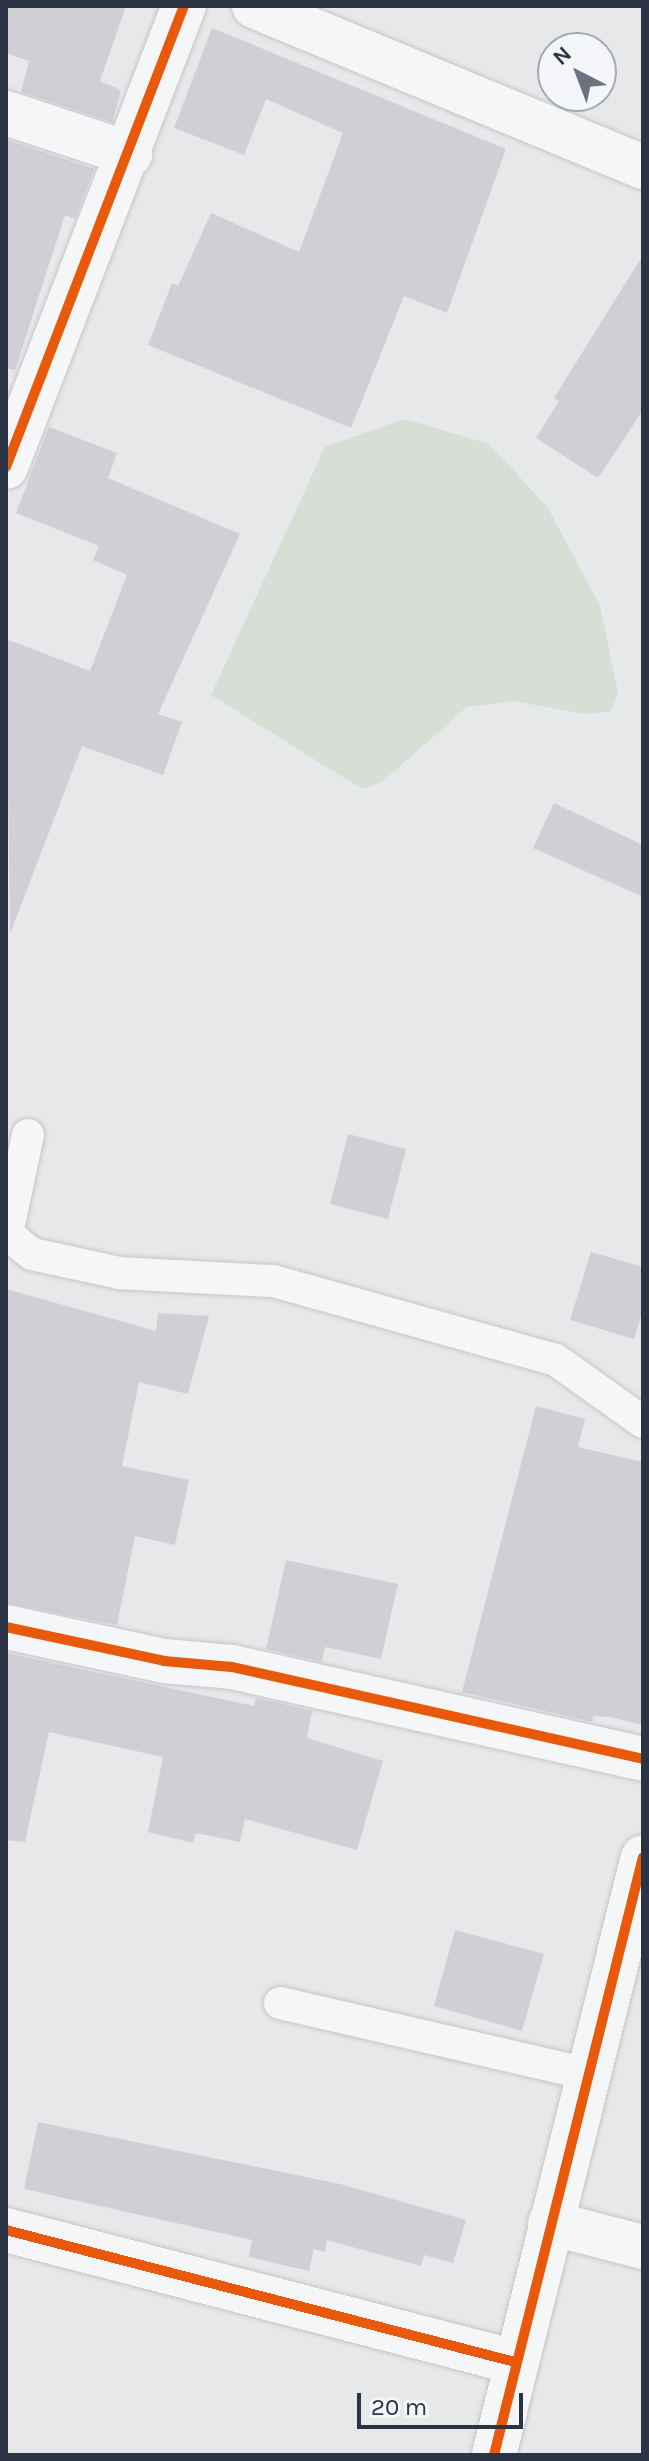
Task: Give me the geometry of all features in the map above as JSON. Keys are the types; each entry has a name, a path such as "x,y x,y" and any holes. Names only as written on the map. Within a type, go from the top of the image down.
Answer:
{"street":[{"path":"6,467 130,154 184,6"},
{"path":"254,6 643,167"},
{"path":"6,113 130,154"},
{"path":"6,1627 164,1661 232,1667 643,1759"},
{"path":"494,2455 643,1857"},
{"path":"550,2223 643,2247"},
{"path":"6,2230 515,2362"}],"lane":[{"path":"28,1135 7,1234 32,1254 119,1273 288,1285 556,1360 643,1422"},
{"path":"280,2003 588,2074"}],"shaded area":[{"path":"405,419 489,444 548,508 600,606 618,692 611,711 585,714 513,701 467,707 382,782 362,789 211,695 325,447"}],"building":[{"path":"6,6 126,6 100,81 121,90 112,122 21,92 29,61 6,53"},
{"path":"212,28 506,149 447,313 404,296 351,428 148,345 172,283 178,286 211,213 299,252 343,133 266,99 244,155 174,128"},
{"path":"7,140 94,169 75,219 65,215 15,370 6,368"},
{"path":"643,255 643,410 598,478 536,438 559,401 554,398"},
{"path":"49,427 117,453 108,478 240,534 158,714 182,722 163,775 82,746 10,934 6,639 90,671 127,575 93,560 99,546 16,513"},
{"path":"554,803 643,845 643,897 533,848"},
{"path":"348,1134 406,1149 388,1219 330,1204"},
{"path":"591,1252 643,1267 643,1310 634,1339 570,1320"},
{"path":"6,1289 156,1331 158,1313 209,1316 188,1394 139,1382 122,1466 189,1480 175,1545 135,1536 117,1625 6,1603"},
{"path":"536,1406 585,1419 578,1447 643,1462 643,1725 593,1716 592,1722 462,1692"},
{"path":"286,1560 398,1584 381,1659 325,1647 322,1662 266,1649"},
{"path":"6,1653 254,1706 256,1698 312,1711 307,1738 383,1761 357,1850 245,1819 240,1842 196,1833 193,1843 148,1832 163,1757 49,1732 25,1842 6,1840"},
{"path":"455,1930 544,1954 522,2031 434,2006"},
{"path":"38,2122 340,2184 466,2220 453,2263 424,2255 421,2266 327,2240 325,2252 314,2249 309,2271 249,2257 252,2240 24,2189"}],"cycle path":[{"path":"6,467 184,6"},
{"path":"6,1627 164,1661 232,1667 643,1759"},
{"path":"494,2455 643,1857"},
{"path":"6,2230 515,2362"}]}
